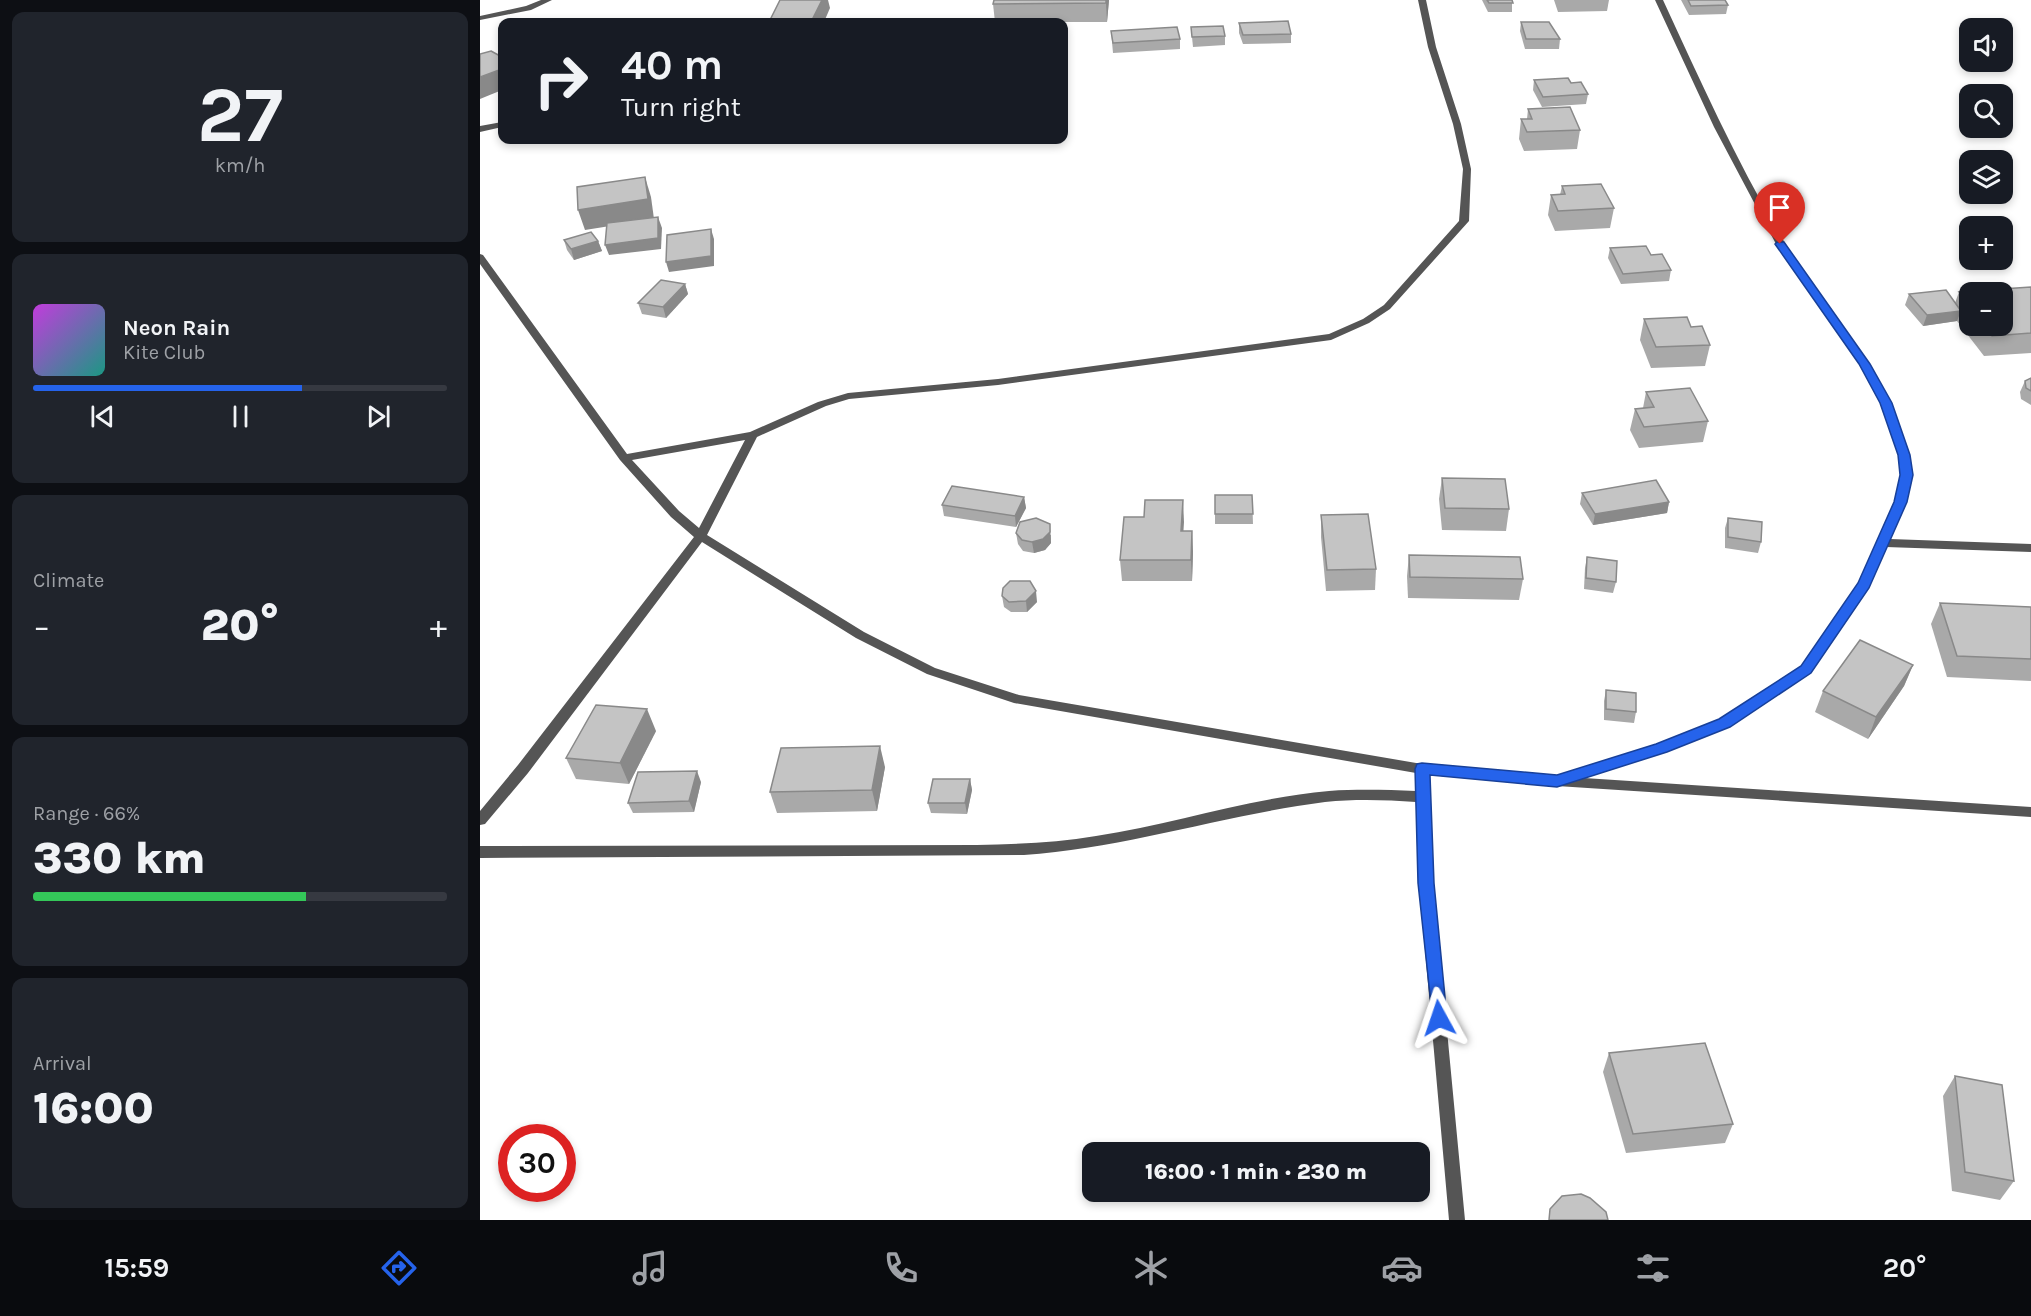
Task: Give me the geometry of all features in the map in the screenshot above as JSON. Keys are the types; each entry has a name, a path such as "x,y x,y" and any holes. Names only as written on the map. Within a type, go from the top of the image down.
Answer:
{"street":[{"path":"480,18 528,8 548,0"},
{"path":"624,458 753,435 822,404 848,396 998,382 1331,337 1373,316 1387,307 1464,221 1467,169 1457,124 1432,47 1422,0"},
{"path":"1557,781 1662,748 1725,723 1806,670 1864,585 1900,502 1906,475 1904,455 1886,403 1865,364 1780,244 1728,146 1659,0"},
{"path":"480,129 498,126"},
{"path":"480,257 624,458 675,514 701,536 860,635 931,671 1018,700 1422,769 1557,781 2031,812"},
{"path":"480,820 523,769 701,536 753,435"},
{"path":"1882,543 2031,548"},
{"path":"1422,769 1426,883 1457,1220"},
{"path":"480,852 1046,848 1143,835 1279,802 1351,794 1388,793 1422,797"}],"building":[{"path":"780,0 822,0 813,18 771,18"},
{"path":"994,0 1106,0 1106,3 993,4"},
{"path":"1487,0 1512,0 1513,3 1489,3"},
{"path":"1688,0 1725,0 1728,5 1691,6"},
{"path":"1288,21 1291,34 1243,35 1239,23"},
{"path":"1521,22 1549,22 1560,39 1526,39"},
{"path":"1223,26 1225,36 1192,37 1191,27"},
{"path":"1177,27 1180,39 1113,43 1111,31"},
{"path":"491,51 498,55 498,70 480,77 480,54"},
{"path":"1568,78 1571,83 1581,82 1588,94 1543,97 1534,80"},
{"path":"1570,107 1580,130 1527,132 1521,119 1532,119 1528,109"},
{"path":"645,177 648,199 578,210 577,187"},
{"path":"1601,184 1614,208 1558,211 1551,195 1565,194 1562,186"},
{"path":"658,217 658,238 605,245 607,223"},
{"path":"711,229 711,256 666,262 667,235"},
{"path":"591,232 598,241 571,249 564,240"},
{"path":"1646,246 1651,255 1662,254 1671,270 1623,274 1610,248"},
{"path":"661,280 685,284 663,307 638,303"},
{"path":"2031,287 2031,333 2013,334 2013,288"},
{"path":"1946,290 1959,311 1927,315 1909,294"},
{"path":"1687,317 1691,327 1702,326 1710,345 1656,347 1644,319"},
{"path":"2031,378 2031,391 2026,388 2025,381"},
{"path":"1690,388 1708,421 1644,427 1635,409 1654,407 1646,392"},
{"path":"1442,478 1505,479 1509,509 1445,508"},
{"path":"1656,480 1669,502 1595,514 1582,493"},
{"path":"952,486 1024,497 1015,516 942,505"},
{"path":"1215,495 1252,495 1253,514 1215,514"},
{"path":"1145,500 1183,500 1181,531 1192,531 1191,560 1120,560 1124,517 1144,517"},
{"path":"1368,514 1376,569 1327,570 1321,515"},
{"path":"1036,518 1050,524 1050,532 1043,539 1032,542 1022,540 1016,533 1020,522"},
{"path":"1728,518 1762,522 1761,542 1728,537"},
{"path":"1409,555 1520,557 1523,579 1410,577"},
{"path":"1587,557 1617,561 1616,582 1586,578"},
{"path":"1010,581 1030,581 1036,591 1026,601 1009,602 1002,596 1003,588"},
{"path":"1940,603 2031,607 2031,659 1957,656"},
{"path":"1860,640 1913,665 1876,717 1823,691"},
{"path":"1606,690 1636,693 1636,712 1606,709"},
{"path":"596,705 647,709 620,763 566,758"},
{"path":"880,746 872,790 770,792 781,748"},
{"path":"697,771 689,801 628,803 638,772"},
{"path":"933,779 970,779 965,803 928,803"},
{"path":"1705,1043 1733,1124 1633,1134 1609,1053"},
{"path":"1955,1076 2002,1085 2014,1181 1965,1172"},
{"path":"1581,1194 1590,1198 1606,1212 1608,1220 1549,1220 1550,1209 1562,1196"}],"route":[{"path":"1439,1018 1426,883 1422,769 1557,781 1662,748 1725,723 1806,670 1864,585 1900,502 1906,475 1904,455 1886,403 1865,364 1780,244"}]}
